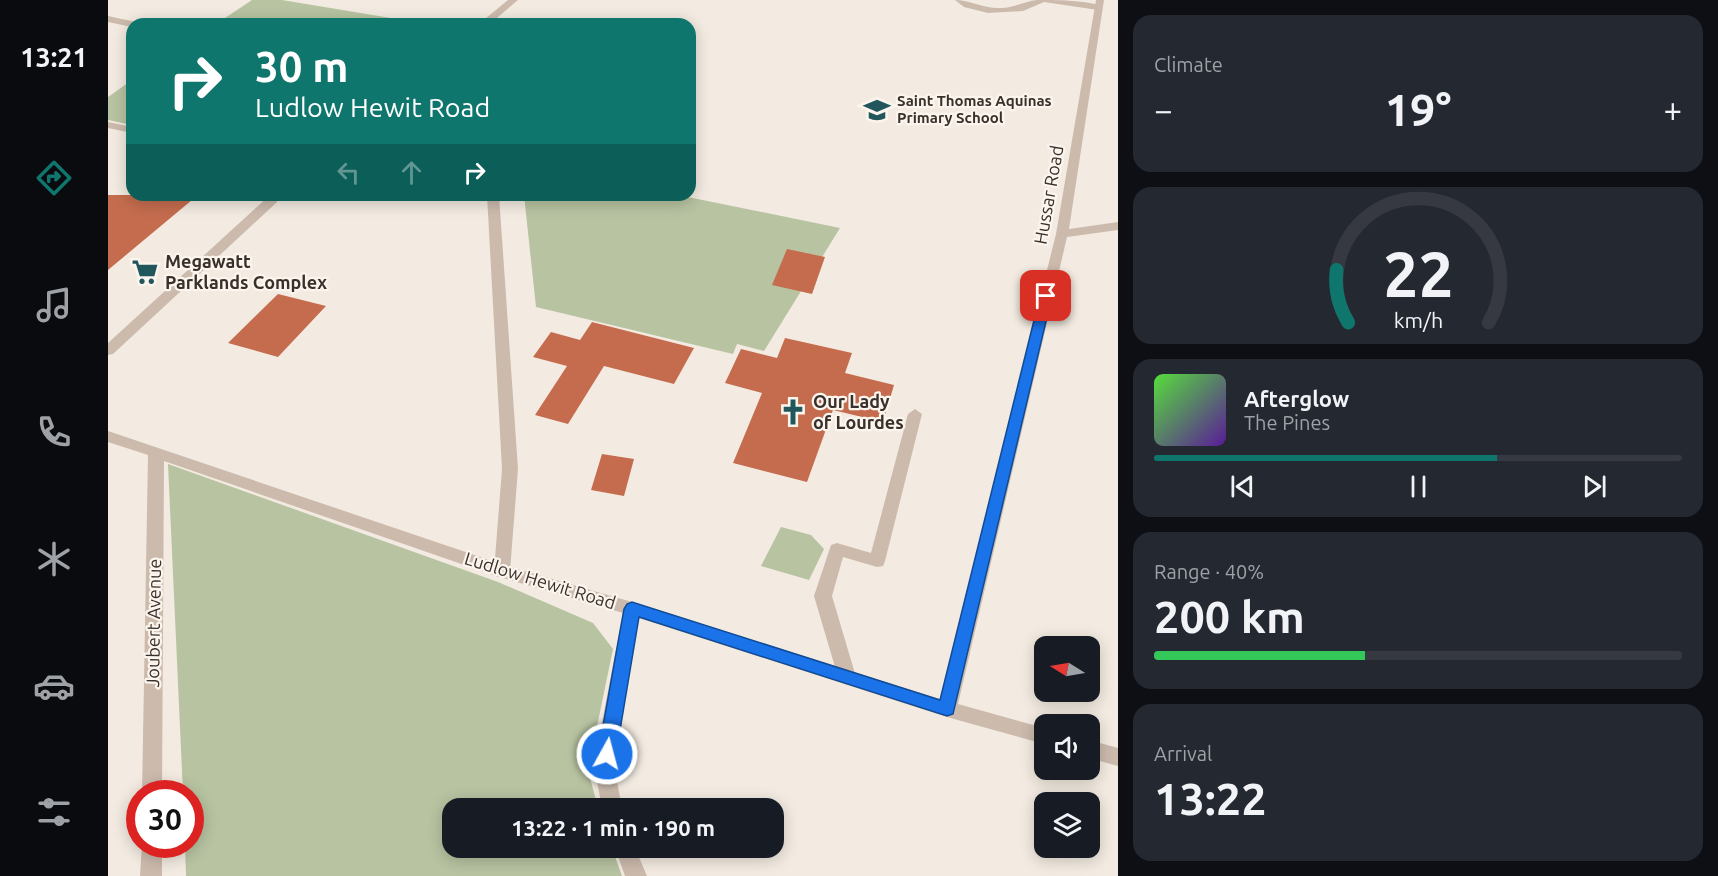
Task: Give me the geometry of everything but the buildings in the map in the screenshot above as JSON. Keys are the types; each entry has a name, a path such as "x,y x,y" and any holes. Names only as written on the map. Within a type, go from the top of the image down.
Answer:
{"street":[{"path":"491,18 513,0"},
{"path":"959,0 974,8 1002,10 1020,10 1033,6 1041,0"},
{"path":"1047,0 1099,4"},
{"name":"Hussar Road","path":"947,709 1062,234 1099,4"},
{"path":"108,20 126,23"},
{"path":"108,125 126,129"},
{"path":"108,351 272,201"},
{"path":"493,201 510,470 502,571"},
{"path":"1062,234 1118,226"},
{"path":"847,677 823,596 837,549 877,561 915,414"},
{"name":"Ludlow Hewit Road","path":"108,436 502,571 632,609 947,709 1034,733"},
{"name":"Joubert Avenue","path":"152,780 156,452"},
{"path":"610,798 605,771 610,723 632,609"},
{"path":"1100,752 1118,757"},
{"path":"152,858 152,876"},
{"path":"629,858 636,876"}],"green space":[{"path":"252,0 282,0 391,18 225,18"},
{"path":"126,84 126,124 108,120 108,97"},
{"path":"696,199 840,228 764,351 737,344 733,354 536,307 525,201 696,201"},
{"path":"168,464 498,582 593,623 613,649 588,770 595,798 442,798 442,858 616,858 622,876 186,876 185,858 204,858 204,780 182,780"},
{"path":"781,527 811,535 824,549 809,580 761,566"}],"place":[{"name":"Saint Thomas Aquinas Primary School","path":"877,110"},
{"name":"Megawatt Parklands Complex","path":"145,272"},
{"name":"Our Lady of Lourdes","path":"793,412"}],"route":[{"path":"607,754 610,723 632,609 947,709 1046,296"}]}
